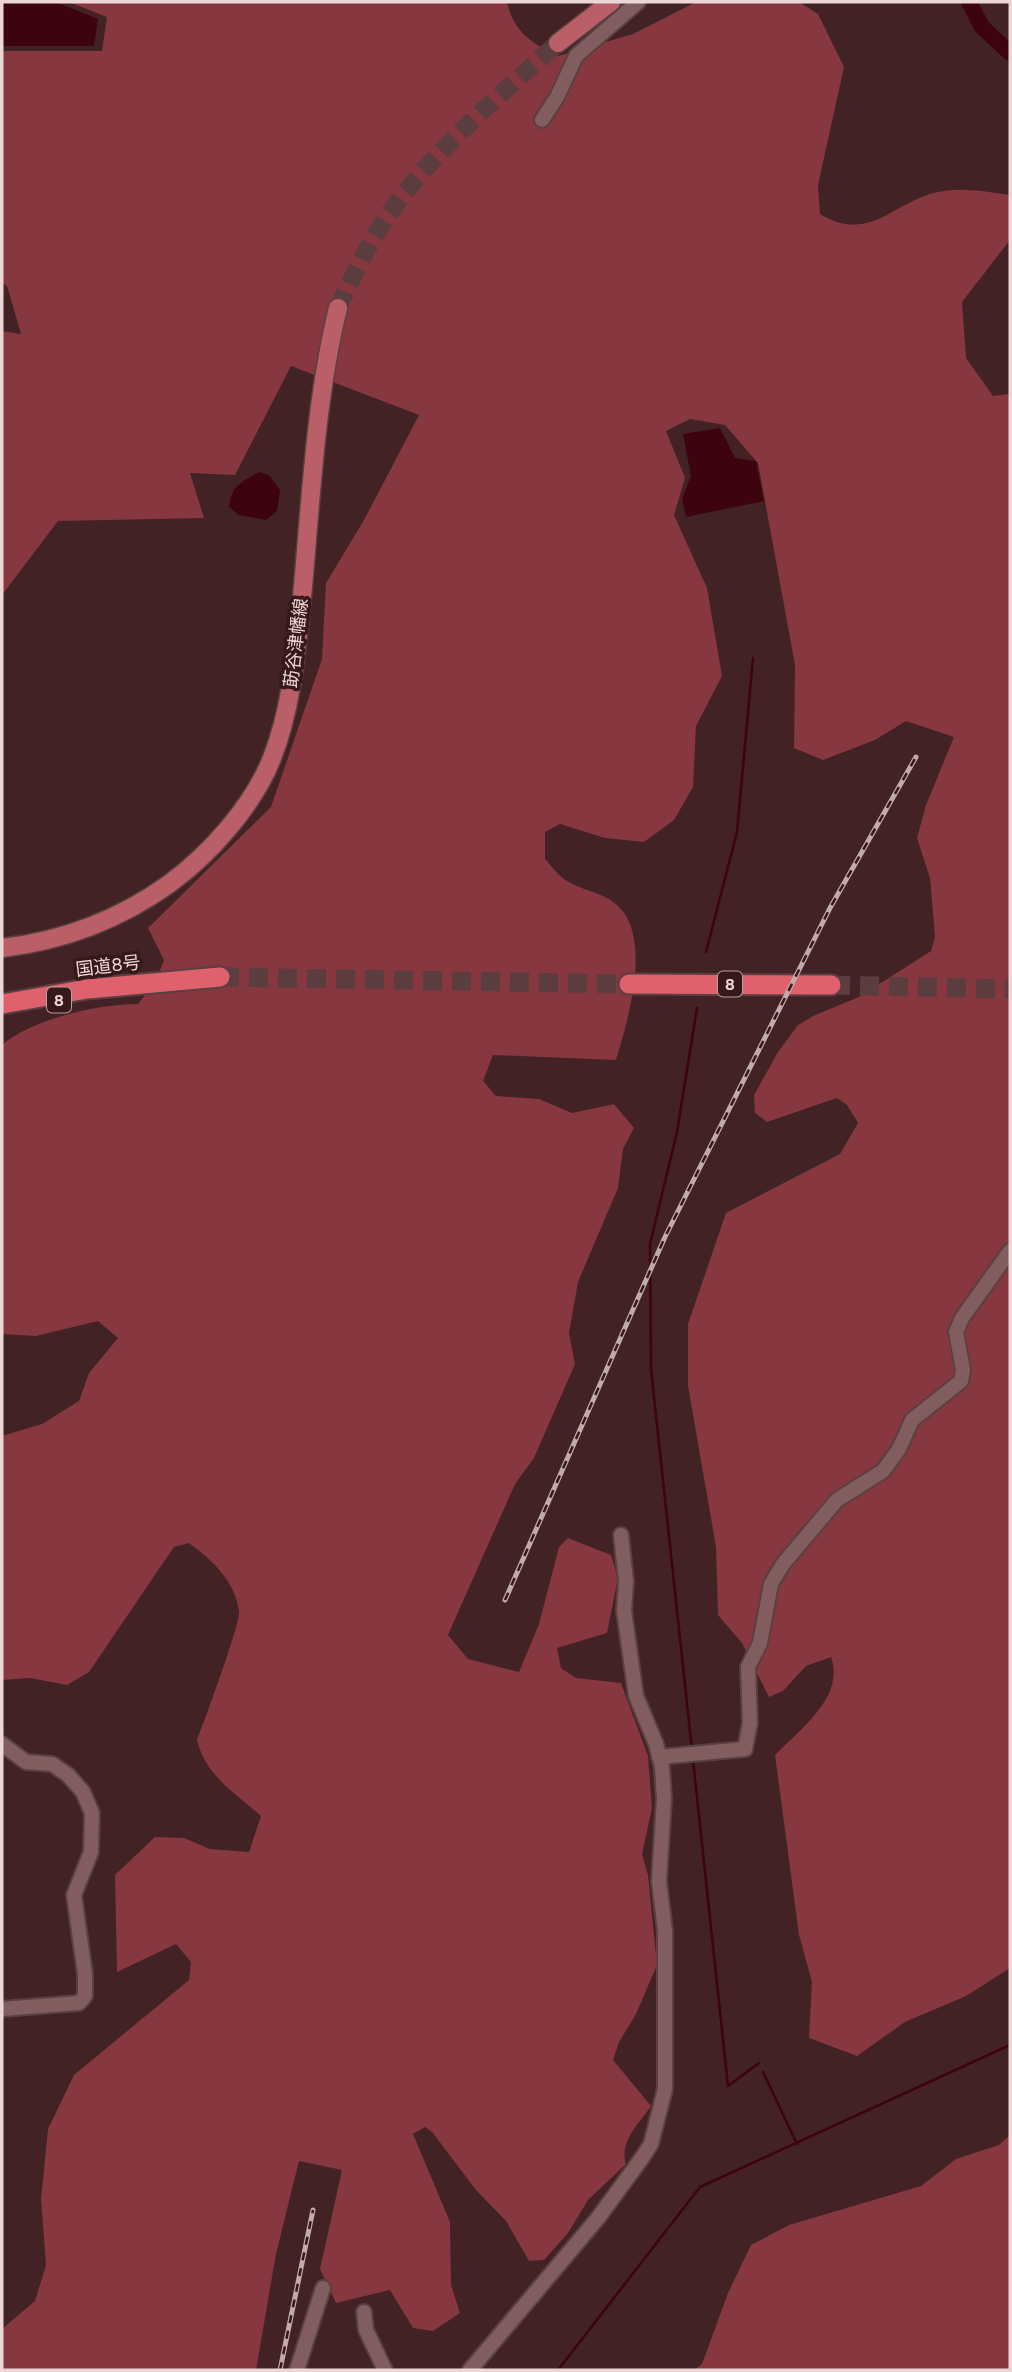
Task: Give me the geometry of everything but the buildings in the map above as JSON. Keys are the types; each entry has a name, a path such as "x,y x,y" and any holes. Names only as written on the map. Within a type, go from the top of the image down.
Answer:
{"highway":[{"name":"国道8号","path":"2,1004 117,985 220,977"},
{"name":"8","path":"629,984 831,985"},
{"name":"8","path":"2,1014 117,985"},
{"name":"8","path":"2,996 27,999"}],"main road":[{"path":"558,43 611,2"},
{"name":"莇谷津幡線","path":"2,948 75,932 112,919 153,896 193,866 234,822 271,760 293,687 322,389 338,308"}],"street":[{"path":"542,120 557,97 576,57 638,2"},
{"path":"659,1758 745,1749 750,1723 748,1667 760,1643 771,1584 783,1564 837,1500 883,1471 900,1449 912,1420 961,1381 963,1370 956,1332 962,1318 1010,1251"},
{"path":"470,2370 598,2218 651,2144 665,2089 666,1931 659,1857 664,1799 659,1758 636,1696 624,1611 626,1581 621,1535"},
{"path":"2,1744 26,1762 52,1764 68,1775 83,1792 92,1813 91,1852 74,1895 85,1974 85,1996 79,2003 2,2008"},
{"path":"297,2370 323,2288"},
{"path":"364,2312 366,2330 385,2370"}],"shaded area":[{"path":"2,2 56,2 98,19 94,46 2,46"},
{"path":"69,2 507,2 514,21 525,36 558,56 633,34 696,2 799,2 818,14 844,67 818,185 820,214 836,222 851,225 877,219 930,194 950,190 1010,195 1010,240 962,302 966,358 993,396 1010,394 1010,1968 966,1996 905,2022 857,2056 809,2038 812,1982 799,1935 775,1755 808,1723 826,1698 834,1672 831,1657 806,1666 783,1691 769,1697 742,1643 718,1615 716,1547 688,1386 688,1324 726,1213 840,1154 858,1123 847,1105 837,1098 767,1122 755,1113 754,1095 778,1052 798,1025 859,997 931,951 935,937 930,878 917,838 926,805 954,737 906,721 875,740 823,760 794,748 795,665 758,463 725,425 690,419 666,431 685,478 674,515 707,588 722,676 696,726 693,787 674,820 644,842 605,838 560,824 545,832 545,859 556,872 564,879 617,905 628,919 634,937 636,958 631,1002 616,1060 493,1055 483,1081 496,1096 539,1099 572,1113 614,1104 634,1128 623,1149 618,1188 578,1282 569,1333 575,1364 534,1458 515,1484 448,1635 468,1659 519,1672 539,1624 559,1547 568,1538 611,1555 618,1578 607,1633 557,1648 561,1668 576,1678 621,1683 648,1756 652,1808 642,1854 648,1875 657,1965 636,2014 619,2042 613,2060 651,2106 628,2140 625,2148 626,2164 588,2200 568,2233 544,2260 529,2261 506,2221 476,2190 432,2132 425,2127 413,2134 450,2222 451,2285 460,2313 433,2331 413,2328 390,2290 336,2303 320,2269 342,2170 299,2161 276,2254 256,2370 2,2370 2,2329 35,2301 46,2265 41,2199 48,2129 74,2075 189,1980 191,1962 176,1944 117,1972 115,1875 155,1837 184,1838 210,1849 249,1852 261,1816 214,1774 201,1753 197,1740 228,1652 239,1611 233,1590 221,1572 189,1543 174,1547 89,1672 67,1685 30,1678 2,1680 2,1436 42,1424 79,1401 89,1373 118,1338 98,1321 36,1336 2,1334 2,1045 30,1028 66,1015 104,1007 138,1004 156,981 164,960 148,928 271,807 322,659 326,583 364,520 419,415 291,366 235,475 190,473 204,518 58,521 2,595 2,331 21,334 7,286 2,283 2,51 102,51 107,17"},
{"path":"720,428 735,458 756,461 764,501 686,517 682,499 691,476 683,434"},
{"path":"259,472 269,475 280,490 277,511 266,520 239,515 229,507 232,494 238,485"},
{"path":"1010,2135 1010,2370 694,2370 702,2364 728,2293 751,2245 789,2225 921,2186 956,2159 999,2145"}],"waterway":[{"path":"969,2 982,27 1010,53"},
{"path":"706,952 737,832 753,658"},
{"path":"692,1750 651,1369 650,1244 677,1132 697,1008"},
{"path":"693,1760 728,2086 759,2063"},
{"path":"558,2370 700,2187 1010,2045"},
{"path":"763,2072 797,2144"}],"tunnel":[{"path":"338,308 374,236 407,190 447,145 558,43"},
{"path":"220,977 629,984"},
{"path":"831,985 1010,989"}],"railway":[{"path":"505,1600 665,1237 830,908 916,757"},
{"path":"280,2370 313,2210"}]}
